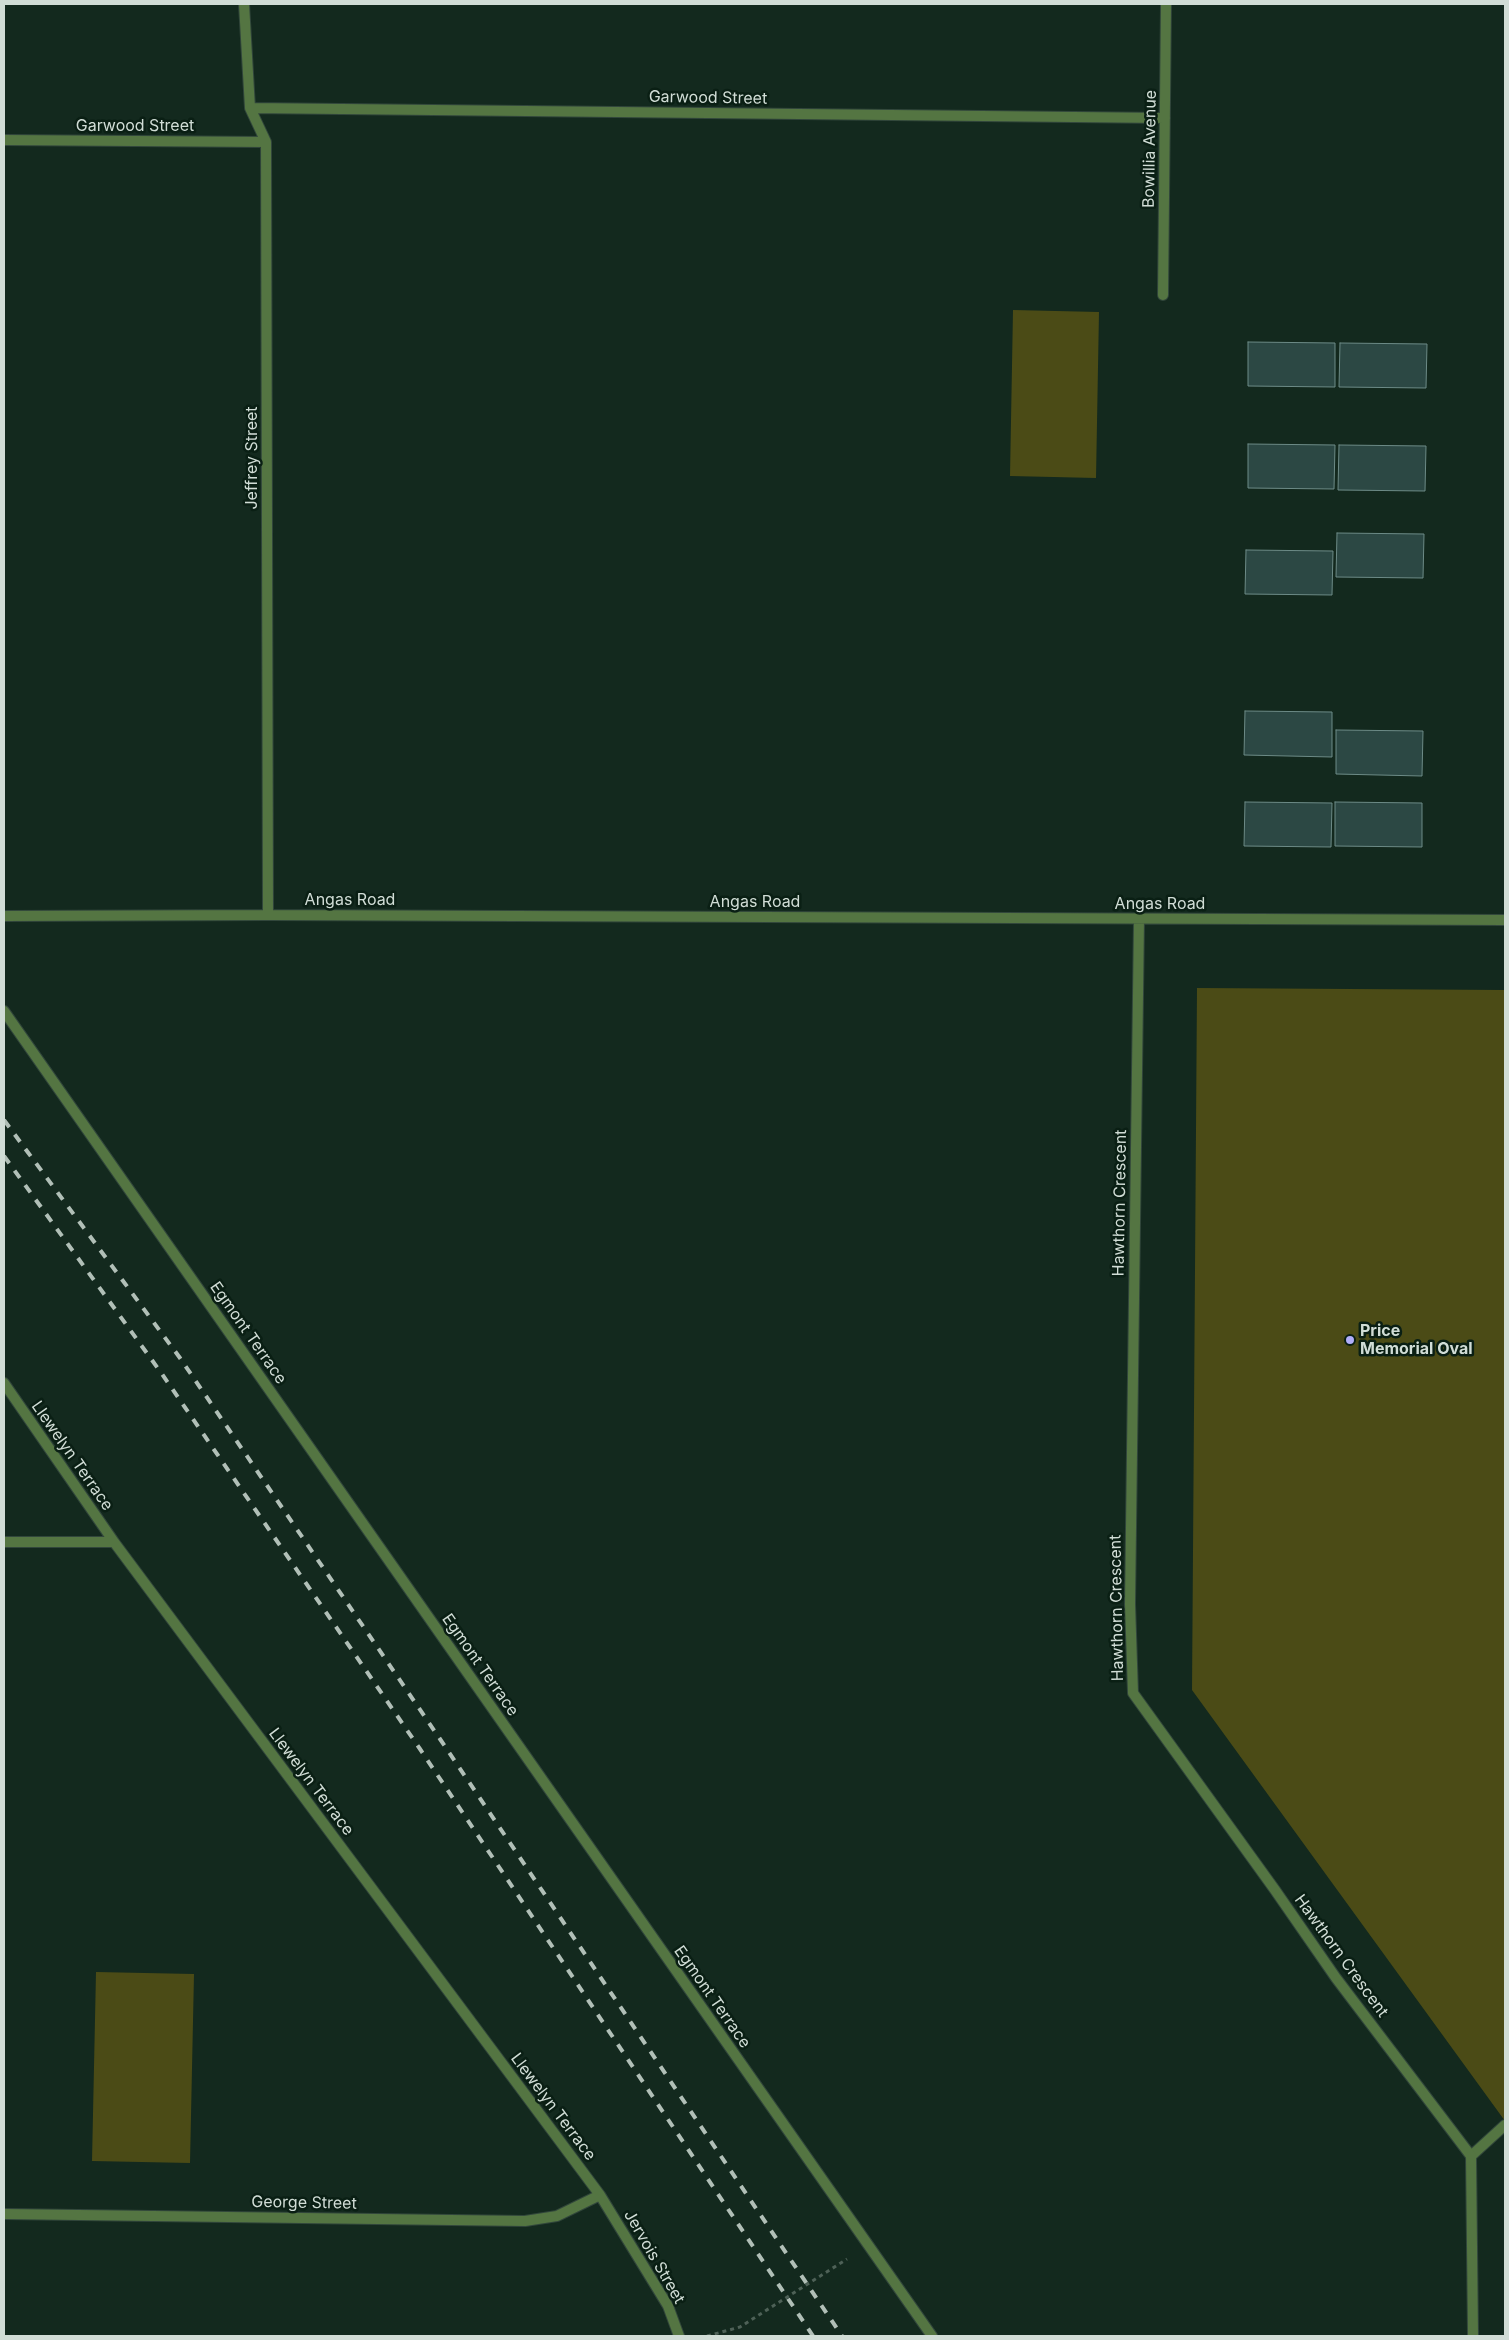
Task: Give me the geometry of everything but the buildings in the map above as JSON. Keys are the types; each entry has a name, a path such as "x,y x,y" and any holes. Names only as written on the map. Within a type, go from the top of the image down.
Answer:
{"street":[{"name":"Jeffrey Street","path":"244,4 250,108 266,142 268,915"},
{"name":"Bowillia Avenue","path":"1163,295 1166,4"},
{"name":"Garwood Street","path":"250,108 1165,118"},
{"name":"Garwood Street","path":"4,140 266,142"},
{"name":"Angas Road","path":"4,916 268,915 1505,920"},
{"name":"Hawthorn Crescent","path":"1139,919 1130,1604 1133,1693 1336,1978 1471,2156"},
{"name":"Egmont Terrace","path":"4,1011 932,2336"},
{"name":"Llewelyn Terrace","path":"4,1383 114,1542 600,2196"},
{"path":"4,1542 114,1542"},
{"path":"1473,2336 1471,2156 1505,2125"},
{"name":"George Street","path":"4,2214 525,2220 557,2216 600,2196"},
{"name":"Jervois Street","path":"600,2196 668,2306 679,2336"}],"path":[{"path":"707,2336 740,2327 869,2246"}],"shaded area":[{"path":"1013,310 1099,312 1096,478 1010,476"},
{"name":"Price Memorial Oval","path":"1197,988 1505,990 1505,2121 1192,1690"},
{"path":"96,1972 194,1974 190,2163 92,2161"}],"railway":[{"path":"4,1120 180,1358 440,1739 842,2336"},
{"path":"4,1156 162,1374 420,1749 813,2336"}],"place":[{"name":"Price Memorial Oval","path":"1350,1340"}]}
